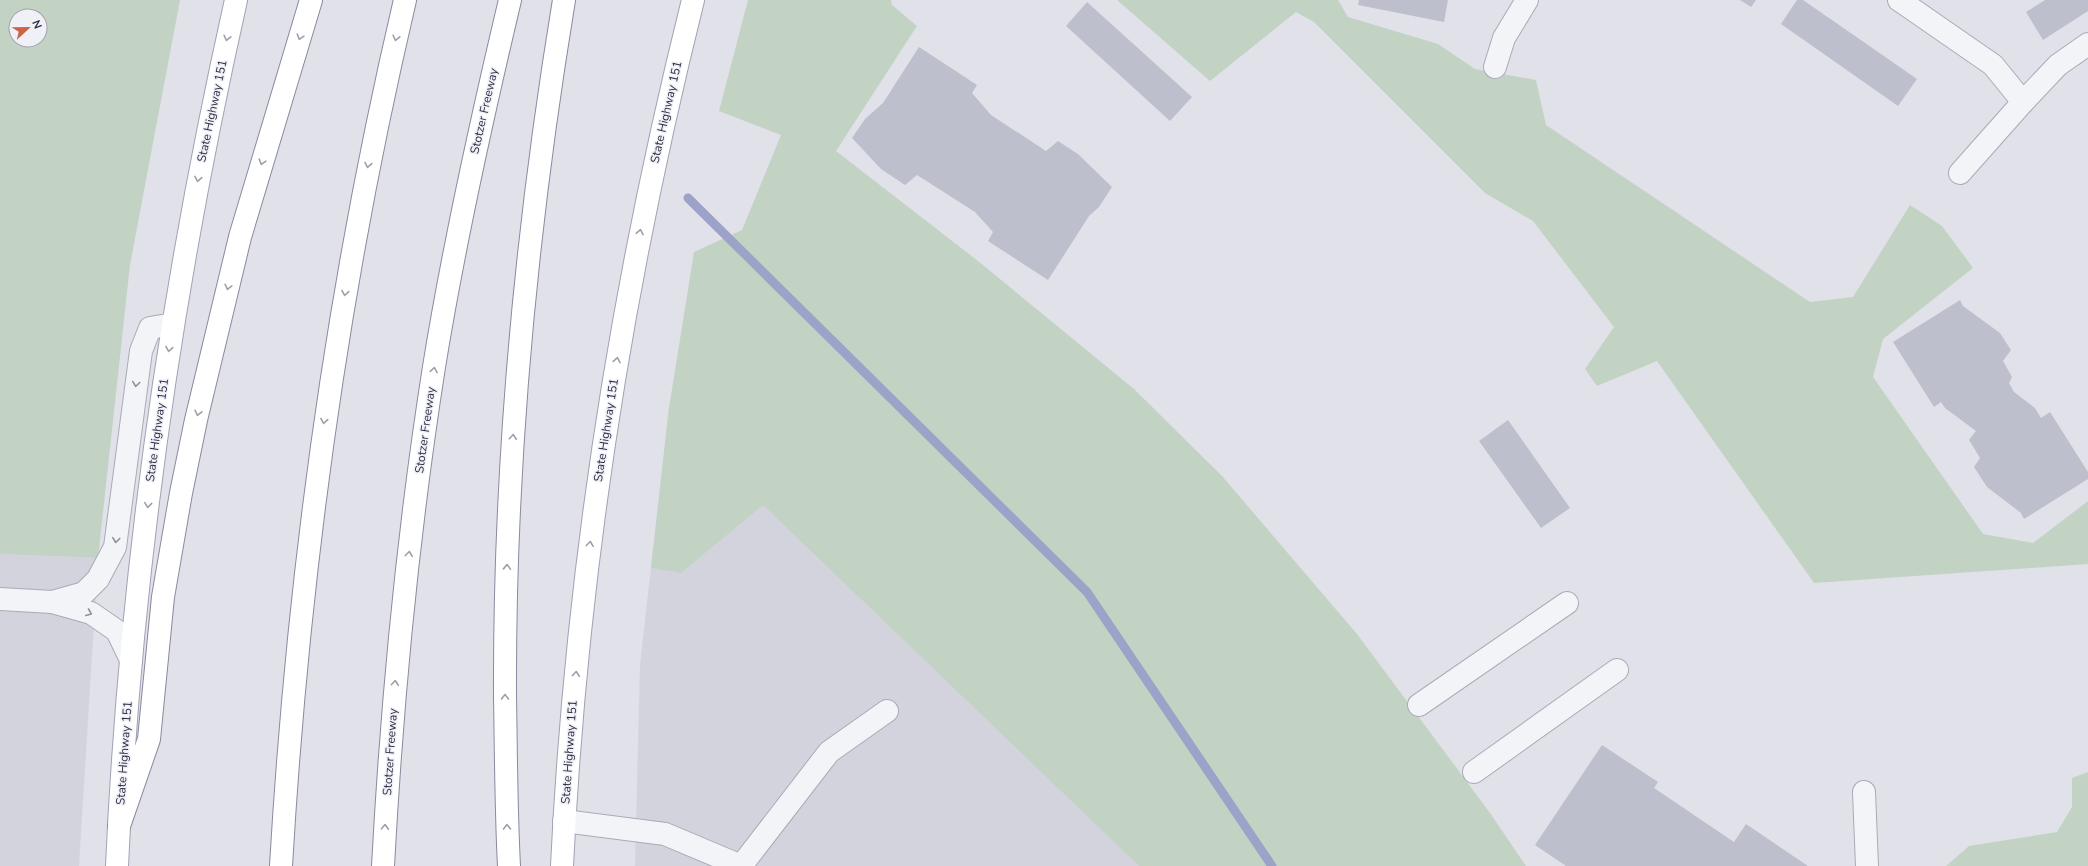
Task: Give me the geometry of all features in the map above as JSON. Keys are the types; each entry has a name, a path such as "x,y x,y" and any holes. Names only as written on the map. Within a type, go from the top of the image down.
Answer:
{"main road":[{"name":"State Highway 151","path":"117,866 131,660 149,492 173,324 202,161 236,0"},
{"path":"119,826 148,739 163,597 181,493 198,412 240,237 312,0"},
{"path":"281,866 296,664 321,440 359,211 405,0"},
{"name":"Stotzer Freeway","path":"383,866 398,650 426,421 462,213 488,90 510,0"},
{"path":"509,866 505,644 512,439 523,306 534,211 550,87 564,0"},
{"name":"State Highway 151","path":"562,866 572,711 588,562 613,380 666,106 693,0"}],"lane":[{"path":"1495,66 1504,38 1527,0"},
{"path":"1899,0 1993,65 2023,102"},
{"path":"1960,173 2058,65 2088,44"},
{"path":"52,602 84,593 98,579 115,547 141,351 150,328 173,324"},
{"path":"0,600 52,602 91,613 117,631 131,660"},
{"path":"1419,706 1567,603"},
{"path":"1474,772 1617,670"},
{"path":"564,821 665,834 741,866 829,752 887,711"},
{"path":"1864,792 1867,866"}],"shaded area":[{"path":"669,408 1174,866 635,866 640,665"},
{"path":"0,554 98,558 79,866 0,866"}],"green space":[{"path":"0,0 180,0 130,265 98,558 0,554"},
{"path":"748,0 891,0 892,5 917,26 836,151 978,261 1134,389 1222,476 1357,634 1490,813 1526,866 1139,866 763,505 681,573 651,568 669,408 694,252 742,230 781,135 719,111"},
{"path":"1117,0 1338,0 1348,17 1438,44 1475,69 1536,80 1546,125 1810,302 1853,297 1910,205 1942,226 1973,268 1883,339 1873,377 1983,534 2033,543 2088,501 2088,564 1814,583 1657,361 1597,386 1585,369 1614,327 1533,221 1485,193 1314,22 1296,12 1210,81"},
{"path":"2088,772 2088,866 1946,866 1969,846 2057,832 2072,807 2072,778"}],"building":[{"path":"1359,0 1448,0 1444,22 1358,5"},
{"path":"1740,0 1756,0 1751,7"},
{"path":"1797,0 1803,0 1917,79 1898,106 1781,24"},
{"path":"2045,0 2088,0 2088,11 2043,40 2026,12"},
{"path":"1087,2 1192,97 1170,121 1066,26"},
{"path":"919,47 977,85 972,93 991,115 1046,151 1058,141 1078,154 1112,187 1099,207 1089,216 1048,280 988,241 993,232 975,212 917,175 905,185 881,169 852,138 865,119 883,103"},
{"path":"1960,300 1963,306 2000,333 2011,350 2003,361 2012,377 2009,383 2014,392 2035,408 2041,418 2050,412 2088,472 2088,479 2024,519 2021,513 1987,487 1974,467 1980,458 1969,440 1976,431 1945,408 1941,402 1934,407 1893,342"},
{"path":"1508,420 1570,508 1541,528 1479,441"},
{"path":"1602,745 1658,782 1654,788 1734,842 1746,824 1808,866 1566,866 1535,845"}],"waterway":[{"path":"688,198 1087,592 1272,866"}]}
